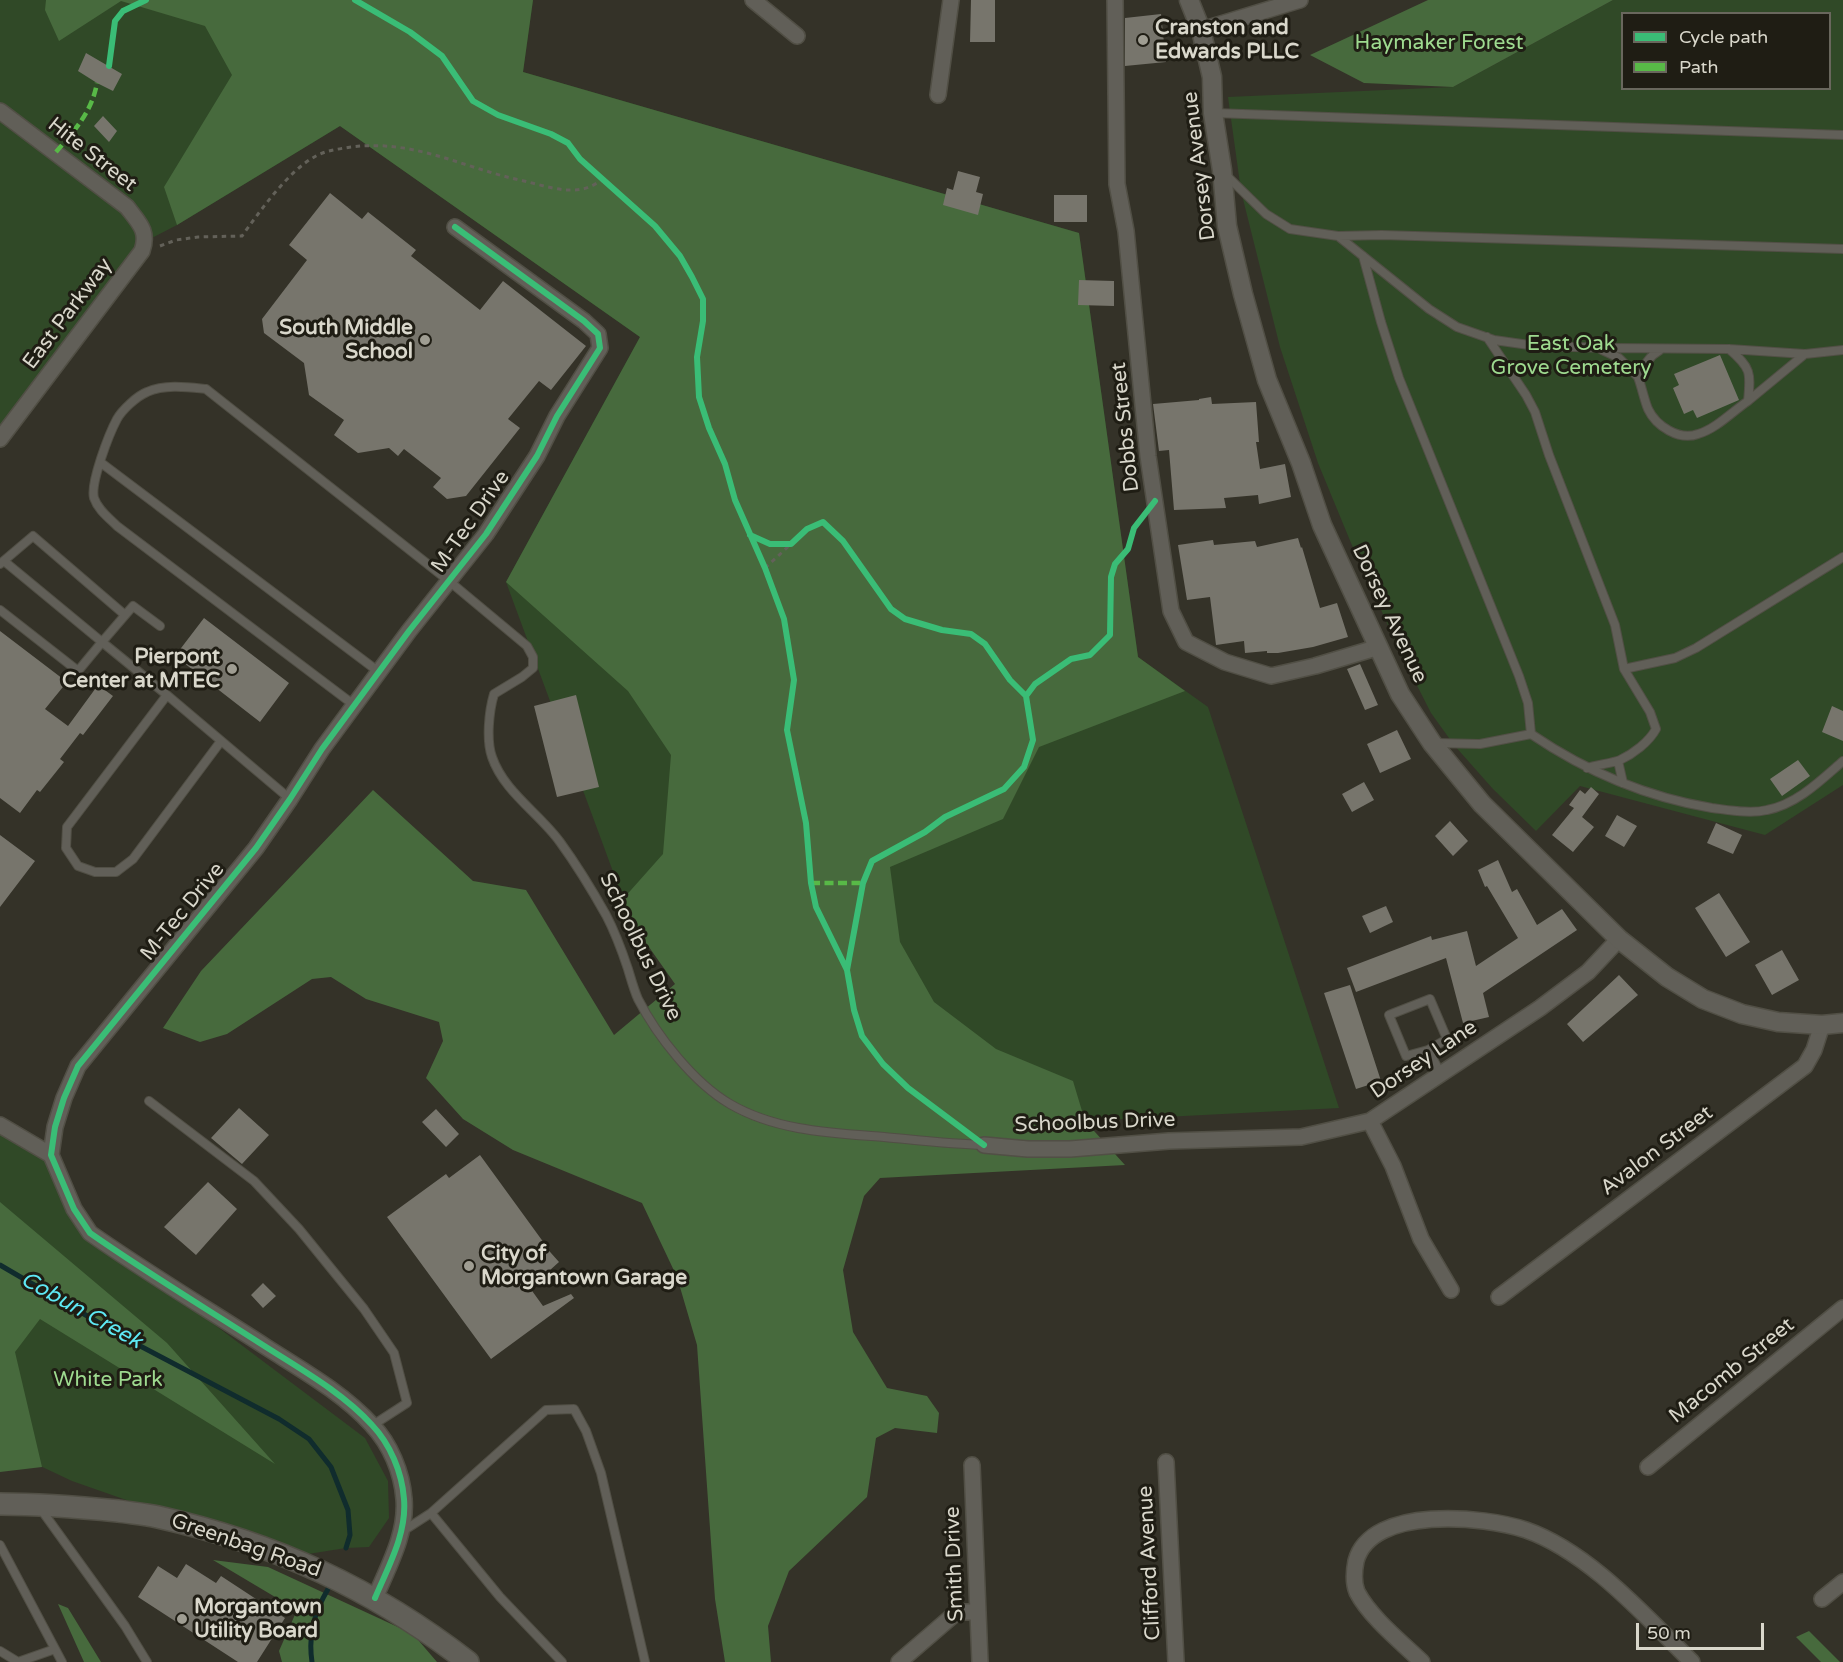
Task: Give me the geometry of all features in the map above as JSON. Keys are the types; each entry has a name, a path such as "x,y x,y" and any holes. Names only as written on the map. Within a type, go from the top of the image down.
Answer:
{"main road":[{"name":"Greenbag Road","path":"0,1504 37,1504 156,1516 212,1531 298,1561 375,1598 423,1628 468,1662"}],"street":[{"path":"753,0 797,36"},
{"path":"938,95 951,0"},
{"name":"Dobbs Street","path":"1115,0 1117,184 1126,231 1148,456 1171,611 1186,642 1225,662 1271,676 1379,647"},
{"path":"1201,30 1300,0"},
{"name":"Dorsey Avenue","path":"1192,1 1212,77 1213,113 1222,170 1227,226 1243,294 1268,380 1301,463 1322,525 1400,694 1432,743 1482,804 1618,939 1667,977 1703,999 1751,1016 1778,1022 1822,1025 1843,1023"},
{"name":"Hite Street","path":"0,111 127,207 143,227 146,241"},
{"name":"M-Tec Drive","path":"51,1155 55,1127 78,1066 249,856 291,799 322,749 354,705 486,534 537,456 557,416 600,348 598,334 584,321 455,227"},
{"name":"East Parkway","path":"0,439 142,251 146,241"},
{"name":"Dorsey Lane","path":"1451,1290 1421,1239 1393,1166 1370,1121 1540,1008 1588,972 1618,939"},
{"name":"Avalon Street","path":"1499,1297 1805,1066 1814,1050 1822,1025"},
{"name":"Schoolbus Drive","path":"984,1145 1028,1149 1070,1149 1169,1141 1301,1137 1370,1121"},
{"path":"0,1125 51,1155 74,1209 90,1233 300,1368 354,1407 373,1425 397,1463 404,1499 402,1531 375,1598"},
{"name":"Macomb Street","path":"1648,1467 1843,1308"},
{"name":"Clifford Avenue","path":"1166,1462 1176,1662"},
{"name":"Smith Drive","path":"972,1465 980,1662"},
{"path":"1422,1662 1370,1611 1357,1590 1353,1573 1358,1554 1371,1538 1408,1521 1465,1519 1526,1530 1562,1547 1580,1559 1624,1597 1692,1662"},
{"path":"1822,1599 1843,1582"},
{"path":"899,1662 957,1612 977,1612"}],"lane":[{"path":"1213,113 1843,135"},
{"path":"1222,170 1266,214 1290,229 1338,236 1383,235 1842,249"},
{"path":"1338,236 1429,309 1457,327 1487,338 1536,346 1729,349 1805,354 1843,350"},
{"path":"1363,256 1381,322 1400,378 1519,676 1532,725 1531,734"},
{"path":"1487,338 1535,412 1615,625 1624,669 1650,712 1656,729 1642,745 1618,761 1587,768"},
{"path":"1596,348 1619,358 1638,377 1649,411 1670,432 1696,435 1707,430 1748,400 1805,354"},
{"path":"1638,377 1649,359 1661,349"},
{"path":"1729,349 1746,363 1750,379 1748,400"},
{"path":"354,705 102,512 94,498 93,484 117,418 146,392 164,387 206,389 450,581"},
{"path":"100,462 379,672"},
{"path":"125,615 33,536 2,563 167,695 291,799"},
{"path":"1624,669 1675,658 1696,648 1843,558"},
{"name":"Schoolbus Drive","path":"450,581 527,646 533,657 533,668 494,694 490,707 492,756 502,776 559,840 581,874 606,915 638,998 661,1036 697,1078 728,1103 758,1119 817,1131 984,1145"},
{"path":"0,610 78,671 133,606 160,626"},
{"path":"167,695 68,827 66,848 78,866 95,872 116,872 133,859 221,741"},
{"path":"1432,743 1480,744 1531,734 1568,759 1623,783 1660,797 1733,811 1766,811 1798,799 1843,761"},
{"path":"1618,761 1623,783"},
{"path":"1430,999 1447,1039 1428,1050 1406,1056 1389,1016 1430,999"},
{"path":"1428,1050 1442,1074"},
{"path":"149,1101 254,1181 299,1229 364,1309 393,1353 407,1403 373,1425"},
{"path":"402,1531 431,1513 546,1410 574,1409 586,1431 601,1473 645,1662"},
{"path":"37,1504 125,1626 147,1662"},
{"path":"431,1513 500,1597 562,1662"},
{"path":"0,1545 62,1662"},
{"path":"0,1651 18,1662 55,1649"}],"path":[{"path":"146,241 162,246 176,240 198,237 242,236 286,182 315,156 336,149 356,146 389,145 415,149 502,176 553,188 582,189 603,180"},
{"path":"765,568 791,544"}],"green space":[{"path":"0,0 533,0 523,72 1079,233 1138,657 1208,707 1339,1108 932,1129 632,923 506,582 640,337 340,126 177,225 146,241 0,439"},
{"path":"46,0 533,0 523,72 1079,233 1138,657 1185,691 1039,747 1003,819 890,867 900,942 934,1002 996,1049 1073,1081 1085,1121 1125,1165 880,1178 864,1196 843,1270 853,1332 887,1388 927,1396 939,1413 937,1433 895,1428 876,1438 867,1497 789,1571 768,1626 771,1662 725,1662 715,1599 697,1345 677,1277 642,1203 513,1150 463,1119 426,1078 443,1041 439,1022 366,999 331,977 312,979 227,1034 200,1042 163,1028 201,971 373,790 473,881 526,890 614,1035 675,984 632,923 623,899 663,854 671,755 628,691 506,582 640,337 340,126 177,225 164,187 232,75 205,26 121,1 59,41 45,10"},
{"name":"Haymaker Forest","path":"1428,0 1613,0 1453,87 1364,83 1310,55"},
{"name":"East Oak Grove Cemetery","path":"1613,0 1843,0 1843,785 1765,835 1580,786 1536,831 1493,789 1454,745 1431,713 1400,652 1318,463 1280,347 1241,191 1228,97 1453,87"},
{"name":"White Park","path":"0,1118 51,1155 74,1209 114,1249 365,1438 388,1481 389,1518 369,1547 346,1548 289,1557 72,1481 0,1447"},
{"path":"0,1202 167,1343 275,1464 40,1319 15,1352 42,1467 0,1472"},
{"path":"213,1560 268,1567 413,1634 437,1662 282,1662 279,1651 297,1610"},
{"path":"58,1604 68,1608 101,1662 84,1662"},
{"path":"1809,1631 1840,1662 1821,1662 1796,1637"}],"building":[{"path":"971,0 995,0 995,42 970,42"},
{"name":"Cranston and Edwards PLLC","path":"1161,14 1166,62 1125,66 1125,18"},
{"path":"86,53 122,74 113,91 78,71"},
{"path":"103,116 117,131 109,142 94,126"},
{"path":"958,171 980,177 976,192 983,194 978,215 943,205 947,188 953,190"},
{"name":"South Middle School","path":"330,193 362,219 368,212 416,250 411,256 480,310 503,281 586,346 551,390 539,381 508,419 520,428 466,496 447,499 433,487 441,478 404,449 398,456 389,448 358,453 334,435 344,420 309,395 304,363 264,333 262,319 307,260 289,245"},
{"path":"1054,195 1087,195 1087,222 1054,222"},
{"path":"1079,280 1114,281 1114,306 1078,305"},
{"path":"1720,355 1739,400 1697,418 1693,410 1684,414 1673,388 1679,385 1674,374"},
{"path":"1211,397 1212,404 1256,402 1259,442 1256,442 1260,469 1285,464 1291,497 1259,504 1258,495 1224,498 1226,508 1174,510 1169,450 1159,451 1153,404"},
{"path":"1298,538 1320,608 1337,603 1348,637 1313,647 1278,653 1267,653 1267,651 1245,653 1244,641 1216,645 1210,597 1187,600 1178,545 1213,540 1214,545 1255,541 1257,547"},
{"name":"Pierpont Center at MTEC","path":"204,618 289,683 260,722 175,656"},
{"path":"0,631 67,682 45,709 68,726 98,685 113,696 83,735 80,733 60,759 64,762 40,792 37,790 20,813 0,798"},
{"path":"1360,664 1378,705 1365,710 1347,669"},
{"path":"576,695 599,787 557,797 534,706"},
{"path":"1832,706 1843,711 1843,741 1822,732"},
{"path":"1397,730 1411,759 1380,773 1367,744"},
{"path":"1798,760 1810,776 1782,796 1770,779"},
{"path":"1364,782 1374,800 1352,812 1342,794"},
{"path":"1591,787 1599,794 1582,817 1594,827 1573,852 1552,835 1574,808 1569,805 1580,790 1585,794"},
{"path":"1617,815 1637,826 1624,847 1605,836"},
{"path":"1450,821 1468,841 1453,856 1435,836"},
{"path":"1716,823 1742,835 1733,854 1707,843"},
{"path":"0,835 35,861 0,907"},
{"path":"1498,860 1512,892 1517,889 1537,925 1562,909 1577,930 1483,993 1489,1017 1463,1023 1446,958 1356,992 1347,968 1431,936 1432,940 1467,931 1476,966 1518,938 1487,886 1485,887 1478,870"},
{"path":"1719,893 1750,942 1726,957 1695,908"},
{"path":"1386,906 1393,922 1370,933 1362,916"},
{"path":"1782,950 1799,980 1772,995 1755,965"},
{"path":"1619,975 1638,995 1583,1042 1567,1024"},
{"path":"1350,985 1381,1081 1356,1089 1324,993"},
{"path":"239,1108 269,1135 242,1164 211,1138"},
{"path":"436,1109 459,1134 446,1147 422,1122"},
{"name":"City of Morgantown Garage","path":"480,1155 543,1244 559,1262 530,1288 543,1306 571,1294 574,1298 491,1359 387,1217 446,1174 449,1178"},
{"path":"208,1182 237,1209 196,1255 164,1227"},
{"path":"263,1283 276,1296 263,1308 251,1295"},
{"path":"186,1564 216,1583 221,1576 285,1618 257,1662 238,1662 138,1597 158,1566 177,1578"}],"waterway":[{"name":"Cobun Creek","path":"0,1265 125,1338 279,1419 309,1439 331,1467 348,1510 350,1535 346,1548"},
{"name":"Cobun Creek","path":"312,1662 313,1624 328,1589"}],"marked path":[{"path":"56,152 87,112 97,83"},
{"path":"811,883 863,883"}],"cycle path":[{"path":"109,66 115,21 123,11 146,0"},
{"path":"355,0 410,32 442,56 473,101 498,115 551,134 568,143 580,159 655,226 680,256 692,277 703,299 703,321 697,357 699,397 709,428 725,464 735,500 765,568 784,619 794,680 787,730 806,823 811,883 816,907 847,970 854,1010 862,1036 883,1064 908,1088 984,1145"},
{"path":"375,1598 396,1550 404,1512 403,1489 398,1469 390,1450 378,1433 361,1413 322,1383 90,1233 74,1209 51,1155 55,1127 64,1098 78,1066 256,848 322,749 409,631 486,534 537,456 557,416 600,348 598,334 584,321 455,227"},
{"path":"1026,696 1035,684 1071,659 1090,655 1110,635 1111,577 1115,564 1128,549 1134,528 1155,501"},
{"path":"750,535 770,544 791,544 807,529 823,522 843,541 891,609 905,619 942,630 971,634 985,644 1010,680 1026,696 1033,740 1024,767 1004,789 945,817 925,832 872,861 863,883 847,970"}],"place":[{"name":"Cranston and Edwards PLLC","path":"1143,40"},
{"name":"South Middle School","path":"425,340"},
{"name":"Pierpont Center at MTEC","path":"232,669"},
{"name":"City of Morgantown Garage","path":"469,1266"},
{"name":"Morgantown Utility Board","path":"182,1619"}]}
